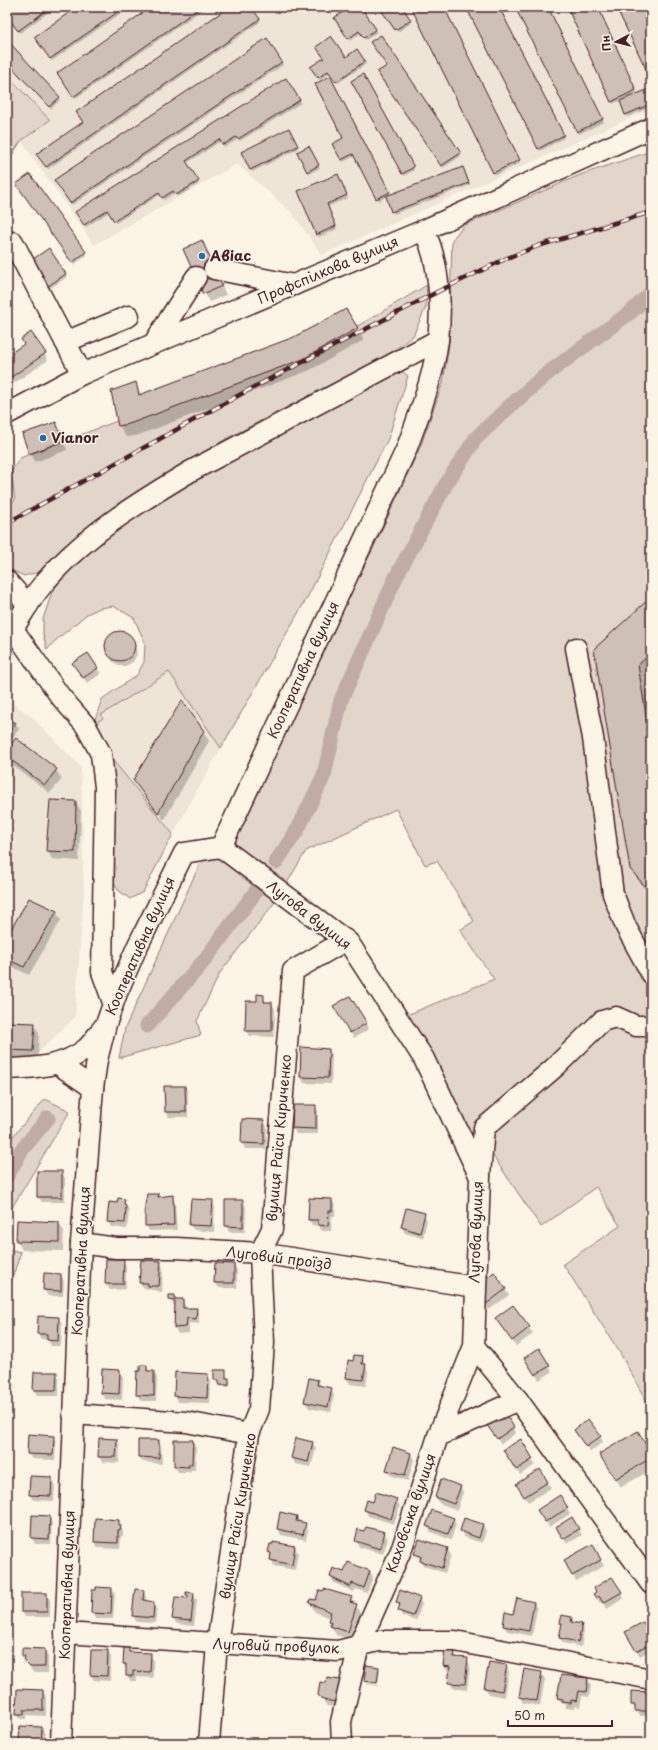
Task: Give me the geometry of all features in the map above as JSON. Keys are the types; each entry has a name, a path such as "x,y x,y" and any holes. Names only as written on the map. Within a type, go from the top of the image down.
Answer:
{"street":[{"name":"Профспілкова вулиця","path":"7,414 82,374 424,230 651,128"},
{"name":"Кооперативна вулиця","path":"61,1743 81,1243 93,1088 97,1060 106,1024 137,947 184,853 221,847 406,450 423,405 435,362 440,329 440,298 437,272 431,244 424,230"},
{"path":"13,242 82,374"},
{"path":"214,269 294,285"},
{"path":"154,343 196,277"},
{"path":"65,342 129,316"},
{"path":"114,1002 102,972 105,787 101,754 86,726 60,696 14,629 39,588 82,544 152,494 191,471 438,340"},
{"path":"7,581 28,606"},
{"path":"576,648 593,738 613,894 626,927 651,973"},
{"name":"Лугова вулиця","path":"221,847 349,943 424,1059 480,1177 474,1346"},
{"path":"626,927 651,940"},
{"name":"вулиця Раїси Кириченко","path":"210,1743 217,1644 249,1434 259,1409 264,1343 260,1253 272,1229 292,972 346,940"},
{"path":"480,1177 484,1128 554,1068 602,1020 616,1017 636,1026 651,1026"},
{"path":"7,1069 36,1068 58,1064 73,1058 88,1047 106,1024"},
{"path":"58,1064 93,1088"},
{"name":"Луговий проїзд","path":"81,1243 116,1248 176,1248 260,1253 475,1287"},
{"path":"438,1436 474,1346 518,1400 651,1584"},
{"name":"Каховська вулиця","path":"342,1743 341,1722 359,1645 402,1548 438,1436 518,1400"},
{"path":"73,1414 186,1422 249,1434"},
{"name":"Луговий провулок","path":"65,1633 338,1651 378,1640 455,1641 651,1679"}],"shaded area":[{"path":"7,7 651,7 651,109 322,255 292,213 237,164 94,245 21,141 50,120 7,75"},
{"path":"7,75 50,120 21,141 7,163"},
{"path":"651,151 651,1410 620,1353 563,1264 620,1226 596,1187 541,1227 489,1150 476,1160 402,1017 494,979 460,930 474,921 437,861 425,865 396,809 306,851 278,898 220,973 197,1021 201,1035 119,1058 125,1028 203,857 311,659 371,553 421,445 443,382 449,345 452,240 465,225 580,175"},
{"path":"427,285 426,307 413,336 389,354 224,440 148,486 39,572 24,576 7,568 7,505 15,500 11,472 20,458 117,421 128,421 305,354 361,324"},
{"path":"399,369 408,376 388,439 308,596 221,748 169,672 101,715 103,718 93,725 102,699 137,675 144,662 145,643 134,618 113,606 100,608 87,614 55,641 47,650 43,634 43,619 52,592 67,570 88,551 165,495"},
{"path":"169,672 221,748 173,834 111,758 93,725 102,718 101,715"},
{"path":"7,698 33,718 81,767 84,893 75,1017 33,1058 7,1057"},
{"path":"111,758 173,834 143,892 130,899 118,890 110,874"},
{"path":"45,1099 70,1111 7,1216 7,1143"},
{"path":"7,1249 21,1252 7,1294"}],"building":[{"path":"7,7 51,7 18,31 7,16"},
{"path":"77,7 125,7 50,59 34,37"},
{"path":"151,7 201,7 73,97 57,73"},
{"path":"229,7 251,7 260,19 46,167 36,154 83,122 76,112"},
{"path":"350,7 361,7 376,29 364,38 359,31 348,39 334,18"},
{"path":"379,7 402,7 411,20 395,30"},
{"path":"411,7 444,7 520,160 493,173"},
{"path":"466,7 499,7 564,135 538,149"},
{"path":"515,7 548,7 603,119 577,132"},
{"path":"567,7 598,7 636,90 611,102"},
{"path":"616,7 646,7 651,18 651,69 647,71"},
{"path":"381,35 461,153 441,166 377,72 387,66 370,42"},
{"path":"331,36 346,57 357,49 365,61 336,82 328,71 318,78 310,67 324,58 316,47"},
{"path":"267,38 282,62 70,203 54,180"},
{"path":"7,40 60,97 49,107 7,62"},
{"path":"363,74 414,167 402,174 351,81"},
{"path":"330,76 390,192 376,199 353,154 341,160 332,144 343,138 315,84"},
{"path":"286,78 300,100 238,139 236,137 223,145 219,139 186,161 199,181 176,195 173,191 162,198 159,193 114,221 107,210 84,225 75,212"},
{"path":"651,88 651,104 625,115 620,101"},
{"path":"289,128 298,146 250,170 241,152"},
{"path":"309,146 319,165 307,172 297,152"},
{"path":"463,167 469,183 391,212 386,196"},
{"path":"30,174 86,252 72,263 16,184"},
{"path":"338,174 347,195 327,204 336,226 316,235 298,191"},
{"path":"202,240 222,286 203,294 183,249"},
{"path":"49,248 66,274 44,289 26,264"},
{"path":"346,309 358,328 303,359 129,424 118,426 111,391 136,382 139,395 294,337"},
{"path":"31,332 46,353 7,380 7,353 8,355 24,344 21,339"},
{"name":"Vianor","path":"56,422 63,441 29,454 22,434"},
{"path":"651,597 651,653 638,665 651,747 651,893 630,869 594,649"},
{"path":"120,631 126,632 134,640 134,652 126,660 120,661 114,660 106,652 105,646 106,640 114,632"},
{"path":"88,653 98,668 83,678 72,663"},
{"path":"182,700 204,731 158,813 133,780"},
{"path":"7,716 16,723 7,735"},
{"path":"16,738 57,769 45,785 7,757 7,749"},
{"path":"50,800 76,801 75,852 46,851"},
{"path":"29,898 57,911 24,967 7,959 7,936"},
{"path":"257,994 264,995 264,1002 272,1002 272,1031 245,1031 246,1001 257,1001"},
{"path":"350,996 367,1023 350,1033 333,1006"},
{"path":"7,1022 35,1023 33,1051 7,1050"},
{"path":"301,1047 329,1049 328,1078 300,1077"},
{"path":"164,1086 185,1086 186,1112 165,1112"},
{"path":"293,1105 316,1105 316,1129 292,1128"},
{"path":"242,1119 264,1120 264,1144 241,1143"},
{"path":"37,1171 62,1171 62,1197 37,1197"},
{"path":"147,1194 159,1194 158,1197 173,1195 174,1225 145,1226 145,1205"},
{"path":"118,1198 125,1199 125,1223 107,1222 109,1202 117,1203"},
{"path":"309,1198 332,1199 332,1211 329,1211 328,1226 318,1225 318,1220 308,1220"},
{"path":"191,1199 213,1200 211,1226 189,1225"},
{"path":"225,1200 243,1200 243,1227 225,1226"},
{"path":"406,1208 425,1213 420,1233 401,1227"},
{"path":"17,1220 59,1222 59,1242 16,1241"},
{"path":"106,1259 124,1259 123,1284 105,1284"},
{"path":"141,1260 161,1261 159,1286 148,1286 148,1283 139,1283"},
{"path":"215,1263 234,1264 234,1283 214,1283"},
{"path":"494,1272 506,1289 485,1305 472,1289"},
{"path":"44,1273 61,1274 61,1291 43,1290"},
{"path":"169,1295 175,1295 175,1299 183,1299 183,1308 197,1308 196,1319 187,1318 186,1327 174,1328 175,1301 169,1300"},
{"path":"513,1305 530,1327 512,1341 495,1318"},
{"path":"38,1316 59,1317 58,1341 47,1340 47,1334 37,1334"},
{"path":"539,1348 550,1366 535,1375 524,1358"},
{"path":"354,1355 363,1356 362,1364 366,1364 363,1380 346,1378 348,1360 353,1361"},
{"path":"140,1365 147,1365 147,1371 154,1371 154,1396 136,1395 137,1371 140,1371"},
{"path":"102,1369 120,1370 119,1394 101,1393"},
{"path":"214,1370 226,1370 226,1378 229,1378 229,1385 219,1385 219,1380 214,1380"},
{"path":"34,1372 57,1372 56,1390 33,1390"},
{"path":"175,1372 208,1374 207,1398 174,1396"},
{"path":"309,1378 318,1380 317,1385 332,1388 328,1407 304,1402"},
{"path":"504,1412 514,1427 497,1439 486,1424"},
{"path":"588,1419 601,1436 586,1447 574,1430"},
{"path":"638,1431 651,1453 651,1458 615,1479 599,1454"},
{"path":"28,1434 54,1436 53,1455 27,1454"},
{"path":"99,1438 117,1439 116,1457 98,1457"},
{"path":"296,1438 313,1442 308,1462 291,1458"},
{"path":"521,1439 533,1459 516,1470 503,1450"},
{"path":"138,1440 159,1440 159,1458 138,1457"},
{"path":"174,1440 193,1440 192,1464 189,1464 189,1467 174,1466"},
{"path":"393,1447 411,1453 405,1475 386,1470"},
{"path":"540,1469 548,1482 524,1497 516,1484"},
{"path":"30,1476 52,1477 51,1496 29,1495"},
{"path":"441,1479 461,1486 454,1504 435,1497"},
{"path":"376,1492 397,1499 391,1519 364,1510 367,1500 373,1502"},
{"path":"560,1495 568,1508 545,1522 537,1510"},
{"path":"432,1510 454,1518 448,1534 426,1526"},
{"path":"280,1512 297,1516 296,1521 306,1523 303,1535 277,1529"},
{"path":"32,1515 50,1516 49,1539 31,1538"},
{"path":"572,1517 579,1529 563,1539 556,1527"},
{"path":"95,1518 119,1520 119,1525 121,1525 120,1530 118,1530 118,1543 94,1542"},
{"path":"464,1518 483,1524 479,1538 460,1531"},
{"path":"366,1527 385,1532 380,1549 355,1541 358,1529 364,1531"},
{"path":"419,1539 448,1548 442,1568 420,1561 421,1556 414,1554"},
{"path":"273,1542 295,1546 292,1565 270,1560 271,1553 268,1552 270,1544 273,1544"},
{"path":"593,1544 601,1560 572,1576 564,1560"},
{"path":"348,1562 370,1571 364,1588 352,1583 351,1587 330,1577 333,1568 344,1572"},
{"path":"612,1577 622,1592 603,1603 599,1596 596,1598 593,1594 596,1592 594,1588"},
{"path":"96,1587 112,1588 111,1614 91,1613 92,1590 96,1590"},
{"path":"135,1589 144,1590 143,1600 154,1602 153,1618 132,1616"},
{"path":"324,1589 352,1597 350,1602 357,1604 348,1632 330,1626 331,1622 328,1621 331,1612 309,1603 310,1599 316,1600 319,1590 323,1591"},
{"path":"400,1590 420,1598 413,1616 398,1611 400,1604 396,1602"},
{"path":"186,1592 194,1593 191,1621 172,1619 175,1597 188,1598"},
{"path":"21,1593 47,1593 47,1612 21,1612"},
{"path":"517,1598 534,1602 529,1631 503,1626 505,1612 513,1614"},
{"path":"561,1615 572,1617 571,1622 582,1624 578,1642 559,1638 562,1623 559,1623"},
{"path":"643,1622 651,1636 651,1643 636,1651 625,1632"},
{"path":"124,1647 129,1648 129,1652 151,1653 150,1672 133,1671 133,1676 126,1676 126,1664 123,1664"},
{"path":"22,1648 45,1649 45,1667 30,1667 24,1661 25,1656 22,1656"},
{"path":"91,1650 108,1650 107,1676 90,1675"},
{"path":"445,1650 455,1651 454,1657 468,1658 465,1684 448,1683 450,1667 443,1666"},
{"path":"489,1662 507,1665 502,1691 484,1688"},
{"path":"366,1665 379,1667 377,1683 364,1681"},
{"path":"524,1669 542,1672 537,1701 519,1697"},
{"path":"561,1675 588,1678 586,1692 579,1691 577,1701 571,1700 571,1703 562,1702 563,1699 557,1698"},
{"path":"327,1678 340,1680 337,1702 323,1700 318,1695 320,1682 326,1683"},
{"path":"17,1689 43,1690 43,1710 24,1710 24,1714 16,1714"},
{"path":"631,1691 651,1692 651,1716 647,1716 647,1711 635,1711 635,1705 631,1705"},
{"path":"20,1726 42,1727 41,1743 21,1743 19,1740"}],"waterway":[{"path":"276,862 298,829 324,775 341,700 396,577 446,484 476,438 548,373 632,311 651,293"},
{"path":"147,1026 203,962 260,886"},
{"path":"7,1176 21,1151 48,1118"}],"railway":[{"path":"7,523 243,393 439,291 507,258 538,246 651,212"}],"place":[{"name":"Авіас","path":"202,256"},
{"name":"Vianor","path":"43,438"}]}
